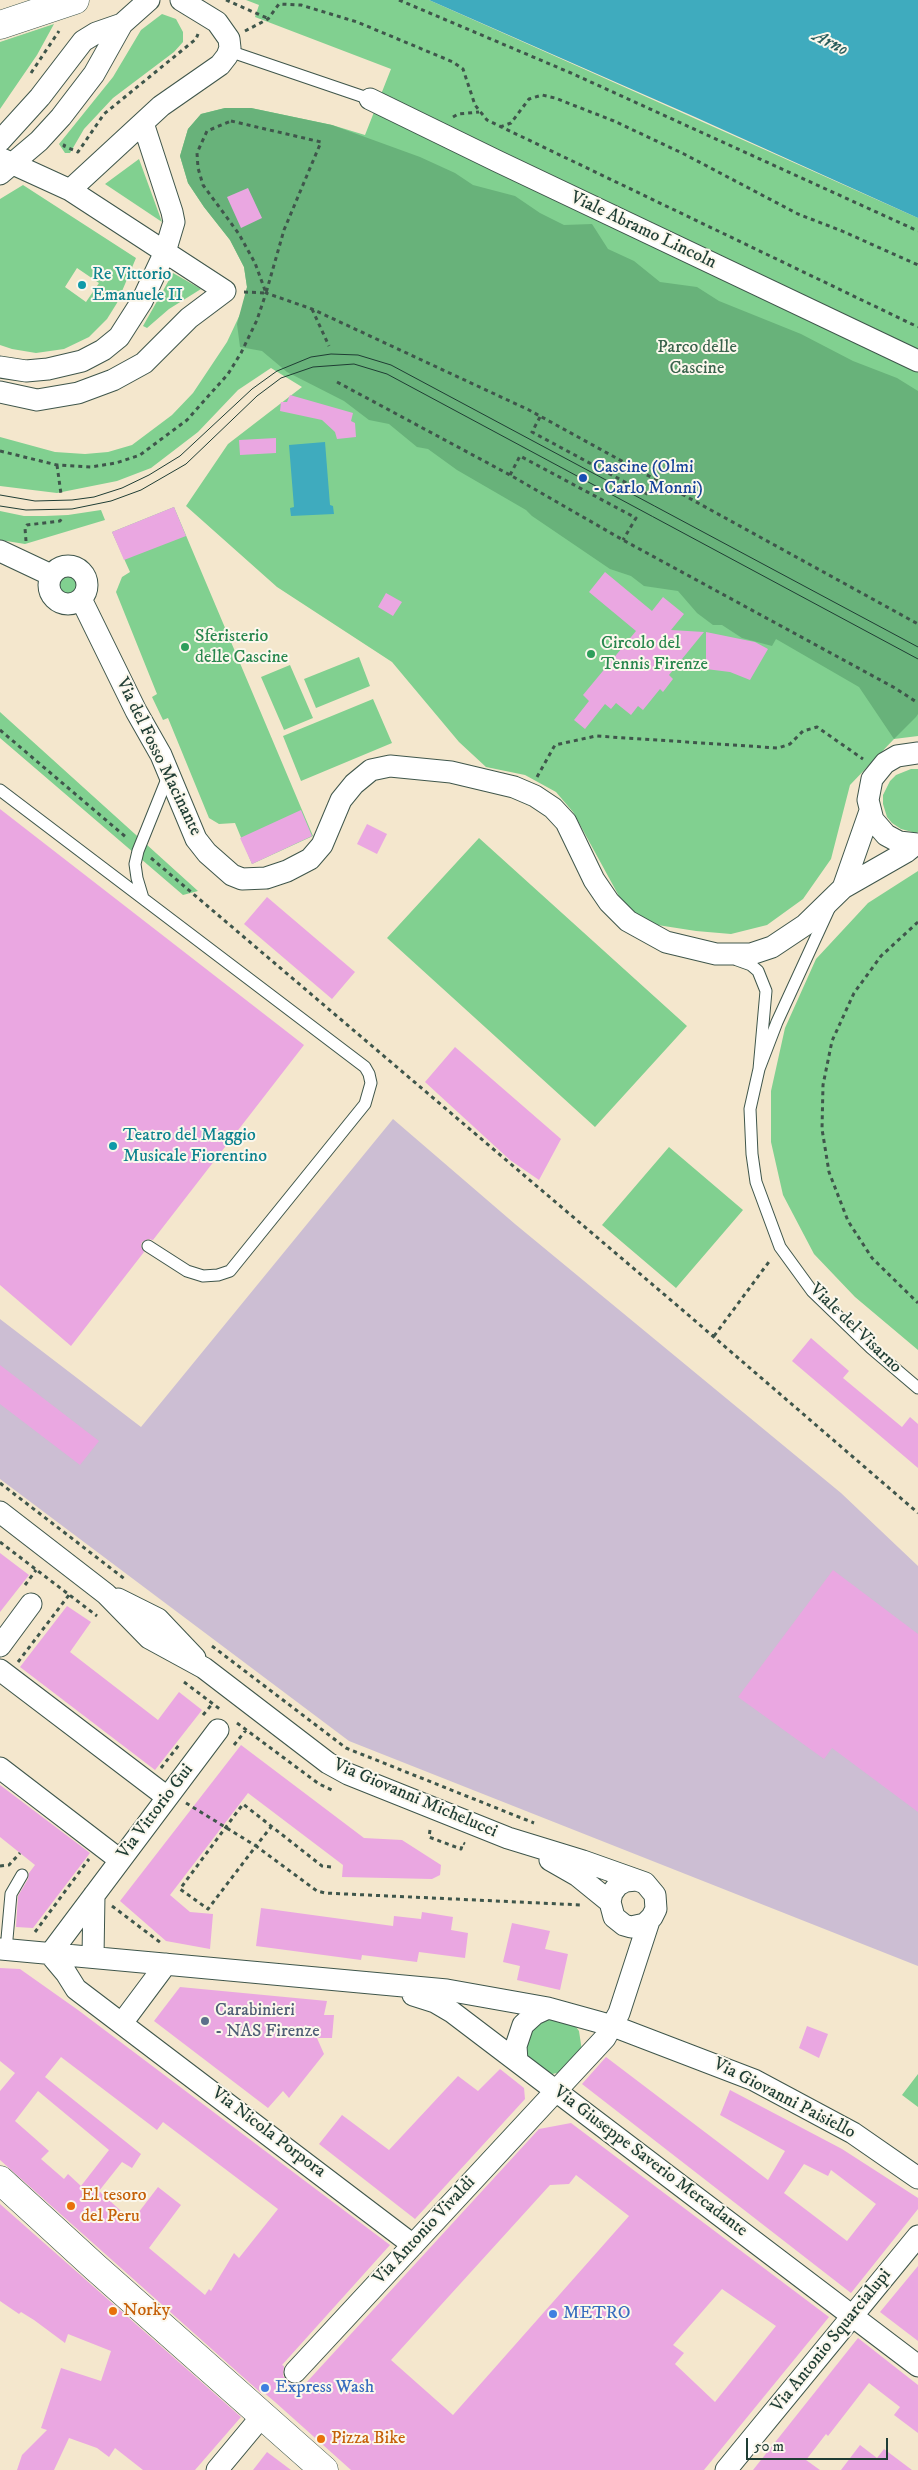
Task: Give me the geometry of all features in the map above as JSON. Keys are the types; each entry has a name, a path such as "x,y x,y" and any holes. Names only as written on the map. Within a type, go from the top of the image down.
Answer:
{"main road":[{"path":"0,25 76,0"},
{"path":"0,2180 95,2268 324,2470"}],"street":[{"path":"4,165 51,129 94,74 122,24 149,0"},
{"path":"70,190 179,92 220,65 229,51 229,39 217,22 181,0"},
{"path":"0,141 40,97 83,41 96,33 122,24"},
{"name":"Viale Abramo Lincoln","path":"370,99 918,361"},
{"path":"0,367 26,371 48,370 82,361 103,350 128,324 165,252 172,232 173,216 143,123"},
{"path":"0,392 24,398 46,399 86,390 113,380 144,363 189,318 225,291 70,190 4,165"},
{"path":"6,554 51,575"},
{"path":"74,566 79,568 87,578 88,583 81,599 69,604 56,600 49,589 51,575 61,567 74,566"},
{"name":"Via del Fosso Macinante","path":"81,599 136,712 169,774 196,839 207,853 232,875 252,880 287,871 310,859 327,836 341,800 364,774 379,767 422,768"},
{"path":"878,770 885,763 913,751"},
{"name":"Viale del Visarno","path":"422,768 514,787 553,808 562,817 609,902 628,921 666,942 716,954 751,954 772,947 805,925 839,892 917,844"},
{"name":"Viale del Visarno","path":"839,892 870,811 869,791 878,770"},
{"path":"870,811 878,827 886,835 899,842 917,844"},
{"name":"Via Giovanni Michelucci","path":"0,1512 106,1594 149,1638 204,1668 328,1763 348,1774 508,1838 636,1880"},
{"path":"0,1646 31,1604"},
{"path":"7,1668 177,1801"},
{"name":"Via Vittorio Gui","path":"50,1954 103,1898 120,1860 177,1801 218,1730"},
{"path":"0,1768 120,1860"},
{"name":"Via Giovanni Michelucci","path":"508,1838 568,1870 610,1904"},
{"path":"556,2091 597,2048 613,2026 649,1921 656,1909 655,1895 645,1883 636,1880 626,1881 618,1885 612,1893 610,1904 614,1917 624,1925 638,1926 649,1921"},
{"path":"94,1957 103,1898"},
{"path":"624,1925 634,1964"},
{"path":"3,1949 94,1957 165,1955 369,1984"},
{"name":"Via Nicola Porpora","path":"50,1954 66,1973 76,1989 413,2244"},
{"path":"122,2023 165,1955"},
{"name":"Via Giovanni Paisiello","path":"369,1984 447,1990 548,2008 613,2026 754,2080 854,2133 918,2178"},
{"name":"Via Giuseppe Saverio Mercadante","path":"369,1984 440,2005 517,2061 918,2366"},
{"path":"517,2061 516,2046 523,2025 535,2014 548,2008"},
{"name":"Via Antonio Vivaldi","path":"295,2372 556,2091"},
{"name":"Via Antonio Squarcialupi","path":"726,2470 918,2236"},
{"path":"217,2470 262,2416"}],"lane":[{"path":"229,51 370,99"},
{"path":"144,900 139,889 136,871 139,848 169,774"},
{"path":"0,790 365,1067 371,1083 369,1095 358,1114 230,1271 218,1275 203,1276 187,1271 148,1246"},
{"name":"Viale del Visarno","path":"759,1069 777,1022 839,892"},
{"name":"Viale del Visarno","path":"716,954 751,965 762,979 766,1004 759,1069 750,1109 752,1154 756,1182 780,1247 812,1291 871,1348 918,1388"},
{"path":"3,1949 11,1894 22,1875"}],"path":[{"path":"226,0 268,19 279,4 301,5 357,22 453,62 463,69 479,112 487,120 918,327"},
{"path":"399,0 572,73 918,231"},
{"path":"65,140 64,146 78,152 104,114 196,39 199,32"},
{"path":"500,127 511,123 529,99 542,95 555,98 614,121 684,154 798,214 842,231 918,265"},
{"path":"0,451 57,465 91,467 132,457 164,439 187,420 218,386 241,353 257,320 266,293 284,230 322,142 231,122 207,131 198,153 198,168 204,186 239,234 255,263 266,293"},
{"path":"266,293 312,309 540,417 918,624"},
{"path":"312,309 329,346"},
{"path":"337,382 510,475 624,540 895,688 918,703"},
{"path":"540,417 532,432 649,494 656,480"},
{"path":"510,475 520,456 636,518 624,540"},
{"path":"57,465 61,494"},
{"path":"6,554 25,542 25,528 27,525 60,521 62,518"},
{"path":"528,793 555,745 596,736 778,748 790,744 803,731 817,727 878,770"},
{"path":"0,730 714,1336 918,1513"},
{"path":"918,922 881,956 854,992 832,1041 823,1085 822,1129 829,1172 848,1221 872,1258 918,1303"},
{"path":"714,1336 780,1247"},
{"path":"0,1483 130,1583"},
{"path":"7,1668 70,1594"},
{"path":"207,1642 346,1748 537,1824"},
{"path":"229,1751 246,1730"},
{"path":"177,1801 192,1799"},
{"path":"177,1801 256,1846 316,1891 610,1904"},
{"path":"271,1827 208,1909 180,1889 243,1804 322,1866 331,1867"},
{"path":"34,1933 94,1852"},
{"path":"0,1866 9,1865 20,1853"},
{"path":"103,1898 165,1955"}],"shaded area":[{"path":"393,1119 515,1224 841,1493 918,1566 918,1966 349,1741 0,1479 0,1319 141,1427"}],"green space":[{"name":"Parco delle Cascine","path":"246,0 429,0 918,218 918,736 894,739 850,785 831,859 803,899 767,925 731,934 696,931 651,924 633,913 620,898 573,812 556,792 525,775 486,767 459,742 392,662 277,587 186,506 228,444 302,387 271,368 238,390 198,432 151,468 117,481 57,493 0,486 0,437 55,452 85,454 108,452 132,445 172,415 193,393 227,342 243,308 247,287 244,267 230,240 188,183 180,156 188,129 201,114 225,108 251,108 332,125 365,135 391,69 255,17 259,5"},
{"path":"162,14 176,19 183,32 183,42 174,52 113,98 84,129 70,153 65,153 59,144 113,77 141,30"},
{"path":"54,24 37,55 0,109 0,42"},
{"name":"Parco delle Cascine","path":"225,108 251,108 332,125 420,157 455,173 473,185 515,196 540,213 564,225 592,224 608,249 634,261 660,282 697,287 719,301 801,334 853,361 897,378 918,391 918,714 916,717 894,739 859,687 776,639 772,646 742,638 722,625 713,625 697,613 678,591 644,586 631,576 610,569 526,510 457,470 428,449 417,447 389,424 369,420 344,401 287,372 262,351 240,347 237,324 247,287 244,267 230,240 188,183 180,156 188,129 201,114"},
{"path":"139,159 162,222 105,184"},
{"path":"23,185 136,258 117,303 107,319 89,337 64,349 36,353 0,345 0,199","holes":["77,268 99,283 86,302 65,287"]},
{"path":"173,273 201,289 169,309 147,328 143,326"},
{"name":"Sferisterio delle Cascine","path":"174,507 313,836 252,864 235,823 219,824 209,818 168,718 163,720 152,697 157,694 116,592 122,577 130,572 112,532"},
{"path":"101,510 105,520 25,544 0,540 0,511 24,516 45,516"},
{"path":"69,569 75,570 80,574 84,579 84,591 80,596 75,600 69,601 63,600 58,596 54,591 53,585 54,579 58,574 63,570"},
{"path":"359,657 370,686 316,708 304,679"},
{"path":"290,665 313,718 284,730 261,677"},
{"path":"373,699 392,743 301,781 283,736"},
{"path":"0,712 198,891 183,895 0,738"},
{"path":"911,769 918,769 918,832 916,833 901,829 892,823 887,817 883,804 883,795 890,781 896,775"},
{"path":"479,838 687,1026 595,1127 387,938"},
{"path":"918,871 918,1350 855,1297 814,1254 783,1195 771,1142 771,1091 785,1028 816,959 868,903"},
{"path":"669,1147 743,1210 676,1288 602,1225"},
{"path":"544,2017 573,2023 579,2031 582,2051 562,2072 552,2074 542,2072 527,2058 524,2038"},
{"path":"918,2074 918,2107 902,2095"}],"water":[{"name":"Arno","path":"429,0 918,0 918,218 695,117"},
{"path":"325,442 330,505 333,506 334,514 291,516 290,508 294,507 289,445"}],"building":[{"path":"248,188 262,218 241,228 227,197"},
{"path":"290,395 353,413 351,421 355,423 356,437 337,439 335,432 322,420 280,411 281,402 287,402"},
{"path":"276,438 276,453 240,455 239,440"},
{"path":"174,507 186,536 124,560 112,532"},
{"path":"605,572 652,611 663,597 684,614 671,630 704,632 669,675 673,679 663,692 660,689 643,710 638,706 631,715 616,703 611,709 605,704 585,729 574,720 589,701 583,695 636,631 589,592"},
{"path":"386,593 402,602 393,616 378,607"},
{"path":"706,632 755,642 768,649 750,680 730,672 706,669"},
{"name":"Teatro del Maggio Musicale Fiorentino","path":"0,809 304,1045 153,1240 148,1239 142,1242 141,1246 144,1252 71,1346 0,1285"},
{"path":"301,810 312,836 252,864 240,838"},
{"path":"367,824 387,834 377,854 357,844"},
{"path":"267,897 355,972 332,999 244,924"},
{"path":"455,1047 561,1139 539,1180 510,1160 425,1082"},
{"path":"811,1338 849,1371 843,1378 902,1427 910,1417 918,1424 918,1468 792,1361"},
{"path":"0,1365 99,1441 80,1465 0,1404"},
{"path":"0,1553 29,1575 0,1612"},
{"path":"833,1570 918,1634 918,1812 832,1748 824,1759 738,1697"},
{"path":"67,1606 91,1622 70,1652 158,1720 179,1692 202,1710 155,1770 20,1667"},
{"path":"241,1745 364,1838 402,1840 441,1865 440,1875 432,1879 342,1877 343,1865 248,1793 170,1895 190,1912 213,1914 210,1949 166,1941 120,1901"},
{"path":"0,1785 90,1853 33,1928 16,1927 18,1896 35,1865 0,1837"},
{"path":"261,1908 393,1926 394,1916 421,1919 422,1912 453,1917 451,1930 468,1933 465,1958 419,1952 417,1962 362,1955 361,1960 256,1946"},
{"path":"512,1923 550,1931 545,1949 568,1954 560,1990 517,1980 520,1966 503,1962"},
{"path":"0,1968 20,1969 78,2010 390,2245 282,2365 284,2366 283,2376 292,2384 302,2382 305,2384 539,2129 571,2123 829,2317 704,2470 351,2470 275,2402 262,2391 261,2393 0,2160 0,2091 15,2073 0,2061","holes":["61,2057 157,2130 163,2122 278,2209 239,2258 234,2253 211,2291 209,2289 205,2295 149,2248 181,2205 158,2187 132,2221 99,2191 122,2162 132,2168 141,2154 45,2077","38,2091 109,2150 81,2186 68,2174 64,2179 41,2159 49,2151 15,2121","576,2175 629,2216 453,2415 391,2360 550,2185 569,2184","722,2289 776,2326 715,2402 675,2364 684,2353 673,2345"]},
{"path":"180,1987 327,2001 324,2015 334,2015 332,2038 317,2038 324,2054 289,2098 283,2091 268,2108 154,2021"},
{"path":"807,2026 828,2034 819,2058 799,2048"},
{"path":"606,2057 768,2180 785,2151 720,2115 730,2090 842,2149 918,2198 918,2209 851,2293 582,2084","holes":["804,2164 828,2176 831,2170 876,2204 847,2241 784,2193"]},
{"path":"500,2069 524,2088 525,2099 415,2219 319,2144 342,2115 389,2150 458,2076 478,2091"},
{"path":"0,2204 241,2417 195,2470 143,2470 115,2448 109,2457 97,2448 69,2438 54,2470 17,2470 22,2455 47,2430 41,2428 61,2368 101,2381 111,2351 68,2334 65,2343 34,2320 21,2312 19,2314 0,2301"},
{"path":"918,2266 918,2341 880,2312"},
{"path":"858,2338 918,2385 918,2433 894,2415 900,2407 869,2383 828,2436 826,2434 806,2460 820,2470 753,2470"},
{"path":"860,2445 877,2458 884,2449 912,2470 841,2470"},
{"path":"267,2452 291,2470 253,2470"}],"tram line":[{"path":"0,495 35,501 72,500 94,497 122,488 149,475 180,456 252,389 277,371 311,357 331,354 358,355 391,365 918,647"},
{"path":"0,506 26,510 72,509 111,501 141,490 186,464 257,396 281,378 313,367 354,364 387,374 918,659"}],"place":[{"name":"Re Vittorio Emanuele II","path":"82,285"},
{"name":"Cascine (Olmi - Carlo Monni)","path":"583,478"},
{"name":"Sferisterio delle Cascine","path":"185,647"},
{"name":"Circolo del Tennis Firenze","path":"591,654"},
{"name":"Teatro del Maggio Musicale Fiorentino","path":"113,1146"},
{"name":"Carabinieri - NAS Firenze","path":"205,2021"},
{"name":"El tesoro del Peru","path":"71,2206"},
{"name":"Norky","path":"113,2311"},
{"name":"METRO","path":"553,2314"},
{"name":"Express Wash","path":"265,2388"},
{"name":"Pizza Bike","path":"321,2439"}]}
